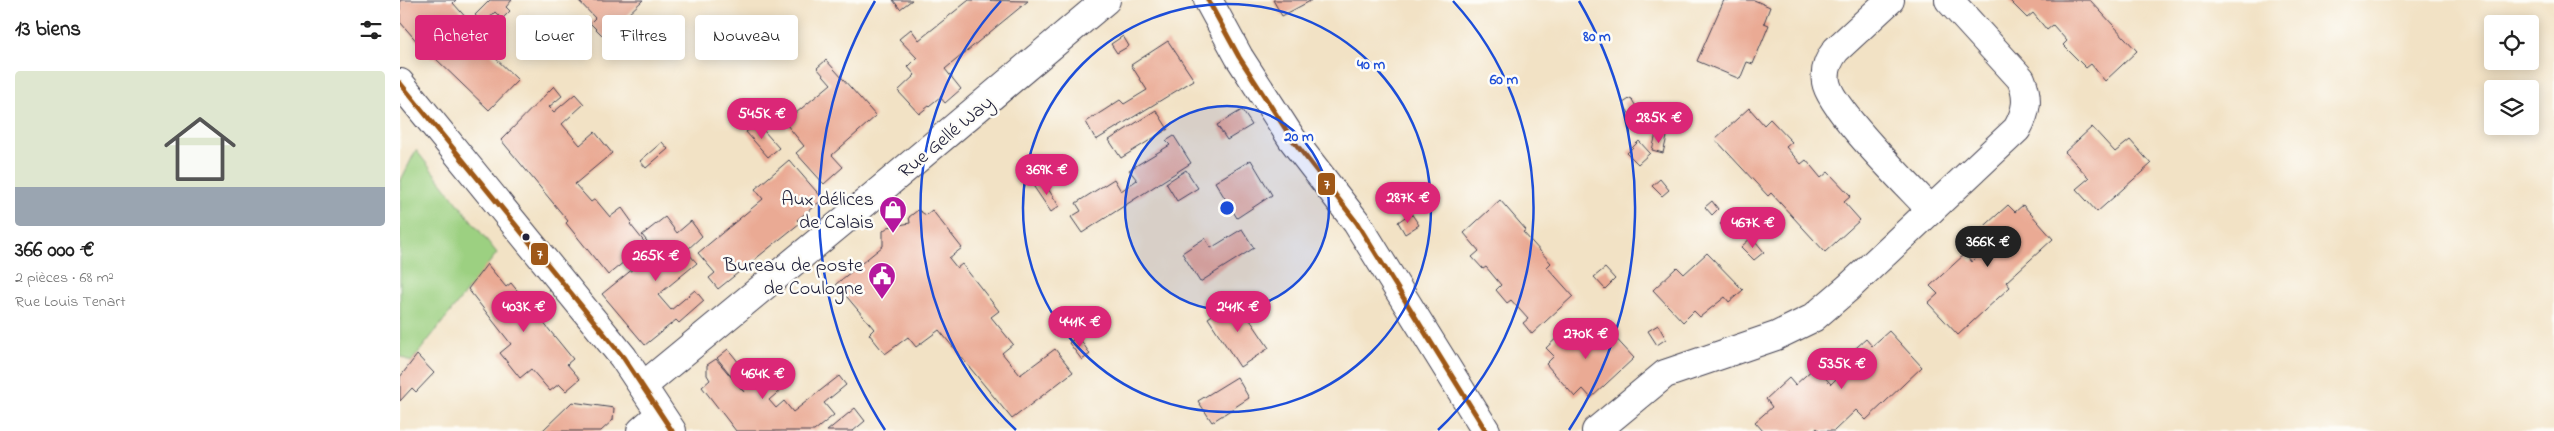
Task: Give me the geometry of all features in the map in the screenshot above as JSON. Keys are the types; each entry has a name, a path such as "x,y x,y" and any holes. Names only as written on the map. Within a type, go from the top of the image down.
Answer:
{"street":[{"name":"Rue Gellé Way","path":"643,386 854,213 1106,0"},
{"path":"1208,0 1239,57 1292,140 1357,223 1486,431"},
{"path":"1890,0 1836,50 1829,59 1825,70 1826,83 1836,106 1931,210"},
{"path":"1596,431 1665,374 1776,336 1813,318 1848,288 2017,129 2024,117 2027,103 2026,90 2015,72 1949,0"},
{"path":"400,83 623,358 643,386 658,425"}],"green space":[{"path":"416,150 497,253 411,362 400,356 400,182"}],"building":[{"path":"400,0 456,0 453,3 464,15 415,15 415,39 400,22"},
{"path":"490,0 512,0 506,7 510,11 506,15 498,15 495,12 492,15 475,15"},
{"path":"578,0 643,0 627,15 602,15 602,35 592,25 592,21 595,18"},
{"path":"893,0 912,0 900,9"},
{"path":"969,0 1028,1 945,69 961,89 945,103 940,97 919,114 898,91 915,75 908,67 917,58 899,39 911,29 919,40"},
{"path":"1273,0 1312,0 1282,16"},
{"path":"1724,0 1754,0 1770,7 1764,23 1769,25 1753,64 1747,62 1740,79 1697,61"},
{"path":"2009,0 2090,0 2137,51 2105,81 2091,64 2086,68 2063,45 2067,41 2053,25 2047,30 2033,13 2027,18"},
{"path":"1123,36 1129,46 1117,53 1111,44"},
{"path":"1168,41 1194,80 1096,140 1086,122 1120,100 1124,104 1147,90 1131,65"},
{"path":"437,60 497,60 518,80 489,110"},
{"path":"826,60 876,116 832,155 843,167 824,184 796,153 804,146 774,109 785,100 796,113 831,84 817,68"},
{"path":"554,86 562,96 549,107 554,112 575,94 584,104 562,124 580,145 595,132 612,153 575,184 591,202 595,199 610,217 622,208 632,222 630,224 646,244 608,275 566,223 568,221 501,140"},
{"path":"1631,98 1638,110 1630,115 1623,103"},
{"path":"1749,108 1764,125 1770,119 1792,142 1786,147 1801,164 1806,160 1821,178 1828,172 1851,196 1844,202 1860,220 1825,252 1771,193 1768,196 1715,139"},
{"path":"1156,110 1168,129 1121,158 1109,140"},
{"path":"1242,110 1252,125 1227,140 1217,125"},
{"path":"757,123 779,148 768,157 746,132"},
{"path":"2092,127 2115,152 2130,140 2151,164 2097,212 2076,189 2089,178 2065,152"},
{"path":"1656,134 1667,137 1663,153 1652,150"},
{"path":"1174,136 1191,163 1082,233 1071,217 1081,211 1076,203 1114,179 1121,191 1137,180 1129,170 1170,145 1166,141"},
{"path":"1639,141 1650,153 1638,164 1627,153"},
{"path":"662,142 668,149 646,168 640,161"},
{"path":"789,160 823,199 797,220 800,223 718,289 709,278 715,273 698,253 763,199 755,189"},
{"path":"1251,160 1272,195 1237,218 1215,182"},
{"path":"1186,170 1198,188 1177,201 1166,183"},
{"path":"1660,179 1669,190 1662,196 1652,186"},
{"path":"1043,181 1059,206 1051,212 1034,187"},
{"path":"1500,200 1526,230 1523,232 1551,263 1547,267 1573,296 1532,334 1523,323 1528,319 1511,300 1507,303 1496,290 1501,285 1486,267 1483,269 1472,257 1479,251 1464,233"},
{"path":"1712,201 1718,209 1712,215 1705,207"},
{"path":"2008,205 2015,212 2023,205 2053,239 2006,282 2010,287 1958,335 1928,303 1938,294 1930,286 1965,254 1972,262 1980,254 1976,251 1987,241 1978,232"},
{"path":"918,210 926,215 932,210 962,248 949,258 957,268 962,264 999,311 991,317 1013,344 1002,353 1020,375 1055,349 1073,372 1012,419 939,330 916,347 908,337 885,354 869,334 874,329 836,284 883,246 883,231 888,227 910,223 909,217"},
{"path":"1411,213 1419,225 1405,234 1398,222"},
{"path":"665,217 677,233 691,221 702,236 686,251 697,263 658,295 671,310 695,290 704,301 679,323 676,320 645,345 602,294 655,251 642,235"},
{"path":"1726,218 1733,226 1727,231 1720,224"},
{"path":"1242,229 1254,248 1200,282 1182,253 1205,238 1211,248"},
{"path":"1752,237 1764,252 1754,260 1741,247"},
{"path":"1707,253 1743,290 1729,302 1725,297 1700,317 1694,311 1683,322 1653,290 1677,267 1684,274"},
{"path":"487,264 506,287 511,283 573,359 567,364 580,379 566,391 559,384 550,391 531,369 520,378 500,353 511,344 468,289"},
{"path":"1605,268 1615,279 1605,289 1594,277"},
{"path":"1236,299 1269,348 1240,367 1208,318"},
{"path":"1577,319 1600,343 1611,333 1634,358 1591,398 1583,389 1575,397 1546,364 1554,356 1546,348"},
{"path":"1658,325 1666,339 1657,345 1648,331"},
{"path":"1889,331 1922,367 1866,420 1856,410 1834,431 1820,431 1817,428 1814,431 1763,431 1755,422 1772,407 1766,399 1789,378 1795,385 1815,367 1831,384 1847,368 1841,361 1866,339 1872,346"},
{"path":"1078,336 1090,354 1082,360 1069,343"},
{"path":"728,349 754,382 769,370 783,388 769,400 776,408 784,401 793,412 839,376 846,385 824,403 834,415 814,431 736,431 702,387 710,380 707,375 707,365 716,359 744,392 717,358"},
{"path":"417,355 434,373 416,392 412,388 400,401 400,377"},
{"path":"1237,377 1249,398 1212,422 1198,401"},
{"path":"572,402 614,408 613,420 601,431 542,431"},
{"path":"855,408 865,421 853,431 827,431"}],"transit line":[{"name":"7","path":"1208,0 1239,57 1292,139 1357,223 1486,431"},
{"name":"7","path":"400,83 623,357 672,431"}],"place":[{"name":"Aux délices de Calais","path":"893,234"},
{"name":"Bureau de poste de Coulogne","path":"882,300"}]}
